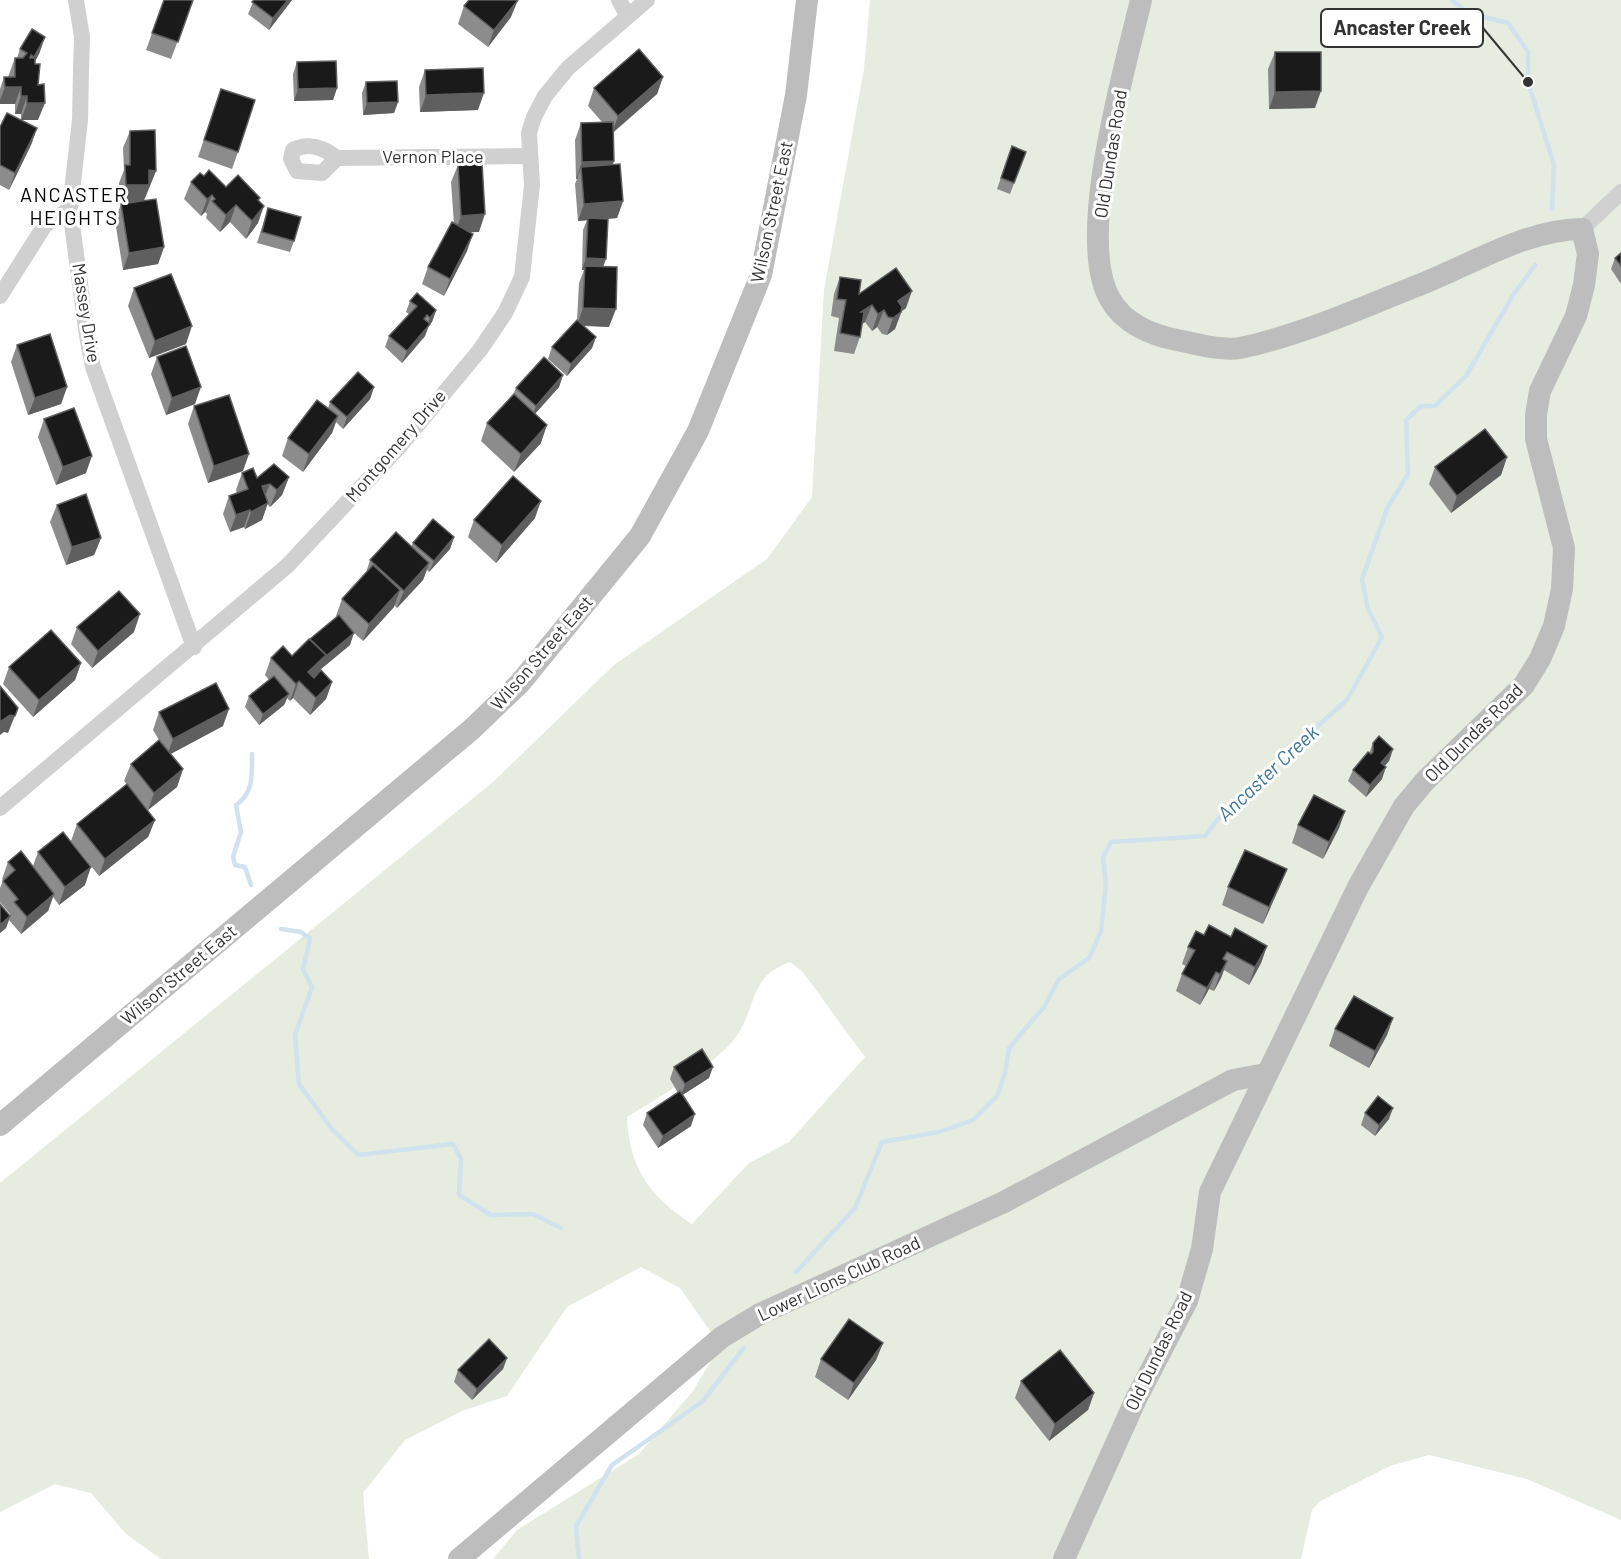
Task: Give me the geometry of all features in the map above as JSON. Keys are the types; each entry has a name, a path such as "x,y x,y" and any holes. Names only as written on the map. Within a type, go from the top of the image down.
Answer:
{"street":[{"name":"Massey Drive","path":"76,0 82,37 80,120 70,209 87,336 93,367 194,646"},
{"name":"Montgomery Drive","path":"0,808 287,566 377,470 480,350 505,313 522,277 529,235 532,185 528,133 545,96 623,8 647,0"},
{"name":"Wilson Street East","path":"0,1125 472,729 520,683 640,536 698,431 761,275 796,95 807,0"},
{"name":"Old Dundas Road","path":"1064,1559 1137,1399 1186,1301 1202,1249 1210,1192 1358,887 1404,806 1425,781 1524,685 1540,659 1554,626 1562,589 1564,548 1536,439 1536,416 1540,392 1576,316 1584,285 1588,254 1565,230 1519,241 1468,265 1310,327 1238,348 1200,345 1165,338 1133,324 1110,299 1097,262 1104,175 1141,0"},
{"name":"Vernon Place","path":"337,158 528,156"},
{"path":"1565,230 1621,192"},
{"path":"0,296 45,225 70,209"},
{"name":"Lower Lions Club Road","path":"459,1559 722,1337 760,1314 1004,1202 1233,1080 1266,1074"}],"shaded area":[{"path":"870,0 1621,0 1621,1520 1527,1479 1429,1455 1390,1466 1320,1501 1312,1510 1301,1559 493,1559 517,1530 639,1454 693,1391 716,1352 715,1338 680,1288 641,1267 567,1307 507,1396 462,1411 405,1440 363,1493 369,1559 161,1559 126,1534 91,1493 55,1484 0,1512 0,1183 493,782 614,665 767,559 812,497 824,290 864,69","holes":["790,962 802,971 865,1057 789,1142 749,1163 692,1224 664,1203 644,1180 632,1151 627,1117 689,1078 720,1054 741,1029 757,989 769,974"]}],"building":[{"path":"164,0 193,0 178,42 152,33"},
{"path":"254,0 288,0 273,18 252,2"},
{"path":"469,0 518,0 494,30 464,6"},
{"path":"32,29 45,37 34,57 31,55 30,58 35,58 35,64 40,64 38,85 44,84 45,103 27,103 27,96 21,96 21,87 5,87 4,77 15,77 15,58 23,58 27,53 20,49"},
{"path":"639,49 663,77 618,116 594,88"},
{"path":"1275,52 1321,52 1321,91 1275,92"},
{"path":"336,61 337,88 298,89 297,62"},
{"path":"483,68 484,93 426,95 425,70"},
{"path":"397,81 398,102 367,103 366,82"},
{"path":"221,89 255,100 238,152 204,140"},
{"path":"7,113 37,128 15,173 0,165 0,127"},
{"path":"613,122 614,161 582,162 581,123"},
{"path":"155,130 156,171 149,170 149,185 126,185 125,165 130,165 130,131"},
{"path":"1012,146 1026,152 1014,183 1001,178"},
{"path":"482,163 485,214 461,216 458,165"},
{"path":"620,164 623,201 584,204 581,167"},
{"path":"209,170 226,187 238,175 260,198 258,200 264,206 252,221 236,205 226,215 212,201 215,199 212,195 207,199 191,182 200,173 204,176"},
{"path":"156,199 164,247 129,253 121,204"},
{"path":"268,208 301,217 294,241 262,232"},
{"path":"588,218 608,219 606,259 586,258"},
{"path":"452,222 473,234 450,279 428,267"},
{"path":"1621,253 1621,266 1615,258"},
{"path":"585,266 617,267 616,309 583,308"},
{"path":"896,268 912,291 898,301 902,307 901,312 893,318 888,317 884,310 878,314 872,305 861,312 864,312 860,337 840,333 846,300 837,299 840,277 861,280 859,294"},
{"path":"171,274 192,326 155,341 134,288"},
{"path":"417,293 436,310 430,318 427,315 424,319 430,324 407,351 389,336 417,306 410,301"},
{"path":"577,320 596,337 571,364 552,347"},
{"path":"50,334 67,387 35,398 17,345"},
{"path":"186,346 201,387 172,398 157,357"},
{"path":"544,357 563,375 536,406 516,388"},
{"path":"358,372 374,387 347,417 330,402"},
{"path":"514,394 547,425 521,454 487,423"},
{"path":"229,395 249,454 214,466 194,406"},
{"path":"317,400 338,416 309,454 288,438"},
{"path":"74,408 92,456 63,467 44,419"},
{"path":"1485,429 1507,457 1457,496 1435,467"},
{"path":"274,464 289,477 277,490 270,484 262,486 268,503 251,512 250,510 236,515 229,496 248,489 242,473 253,468 257,478"},
{"path":"513,476 541,501 502,545 474,520"},
{"path":"86,494 101,538 72,547 57,505"},
{"path":"433,519 454,537 434,561 413,543"},
{"path":"396,532 429,563 404,591 370,560"},
{"path":"373,565 400,590 369,624 342,599"},
{"path":"119,591 140,614 98,651 77,627"},
{"path":"339,615 354,633 325,657 326,655 310,639"},
{"path":"51,630 81,663 39,700 9,667"},
{"path":"309,639 326,655 308,672 314,678 321,670 332,682 316,698 299,681 296,684 271,658 283,646 292,656"},
{"path":"274,676 289,694 263,714 249,696"},
{"path":"216,683 229,709 173,739 159,712"},
{"path":"0,686 18,708 15,716 10,715 0,722"},
{"path":"1379,736 1393,749 1381,763 1386,767 1370,785 1353,770 1368,752 1371,754 1373,752 1373,743"},
{"path":"159,740 183,769 154,793 131,764"},
{"path":"127,784 155,820 105,859 77,824"},
{"path":"1314,795 1345,811 1329,842 1298,825"},
{"path":"63,832 91,867 65,887 38,852"},
{"path":"1245,850 1287,869 1269,907 1228,887"},
{"path":"21,851 54,894 27,917 14,902 18,899 3,881 15,870 8,862"},
{"path":"0,904 10,916 0,925"},
{"path":"1209,925 1231,937 1235,928 1267,946 1255,967 1227,952 1223,959 1227,961 1220,974 1216,972 1207,988 1182,974 1195,950 1188,947 1196,931 1204,935"},
{"path":"1354,996 1393,1018 1375,1051 1335,1029"},
{"path":"702,1049 713,1067 685,1084 674,1067"},
{"path":"680,1091 695,1114 663,1136 647,1113"},
{"path":"1378,1096 1393,1108 1379,1125 1365,1113"},
{"path":"849,1319 883,1343 854,1383 821,1359"},
{"path":"489,1339 507,1358 477,1389 458,1370"},
{"path":"1060,1350 1094,1393 1055,1424 1021,1381"}],"waterway":[{"name":"Ancaster Creek","path":"1452,0 1468,13 1508,23 1528,52 1528,82 1554,165 1552,209"},
{"name":"Ancaster Creek","path":"796,1272 855,1208 882,1142 939,1132 973,1120 997,1096 1005,1073 1009,1048 1044,1007 1059,979 1089,958 1101,931 1106,884 1103,857 1111,842 1205,836 1228,806 1347,700 1382,637 1368,609 1362,579 1387,509 1408,474 1406,420 1421,406 1435,406 1466,376 1512,297 1535,265"},
{"path":"251,885 245,867 235,865 233,857 241,832 236,805 249,789 252,776 252,754"},
{"path":"281,929 301,932 310,939 303,969 312,987 295,1035 299,1084 331,1128 358,1155 453,1144 461,1159 459,1195 491,1215 533,1214 561,1228"},
{"name":"Ancaster Creek","path":"579,1559 576,1526 612,1465 702,1402 744,1348"}],"place":[{"name":"Ancaster Creek","path":"1528,82"}],"district":[{"name":"ANCASTER HEIGHTS","path":"74,206"}]}
